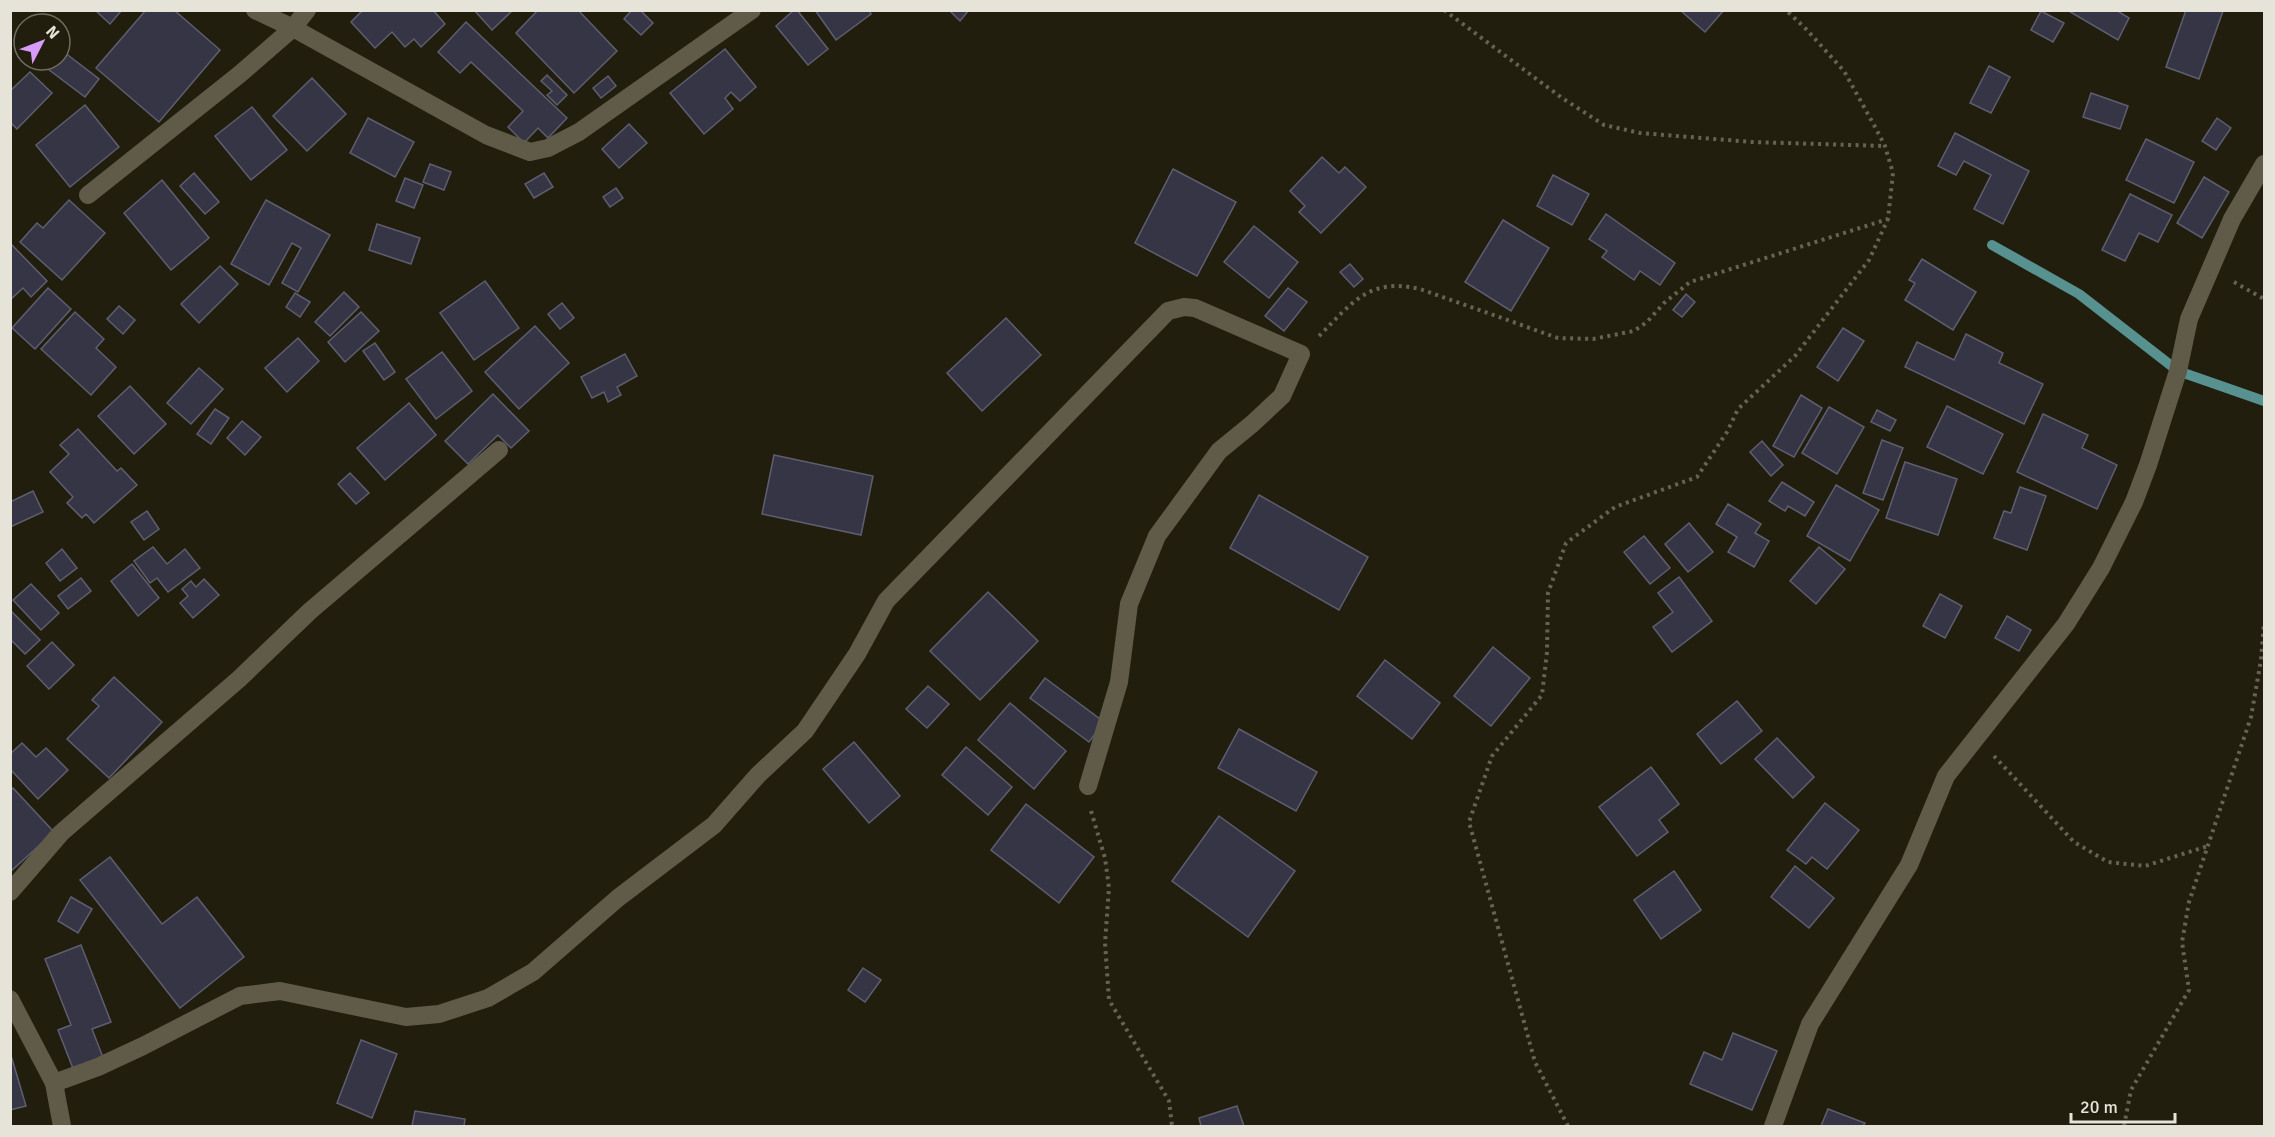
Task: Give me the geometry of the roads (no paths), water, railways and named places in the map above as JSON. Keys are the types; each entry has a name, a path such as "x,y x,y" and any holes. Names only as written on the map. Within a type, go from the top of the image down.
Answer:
{"street":[{"path":"255,10 293,28 486,135 530,152 548,148 579,132 752,10"},
{"path":"88,195 240,74 293,28 307,10"},
{"path":"1773,1126 1810,1024 1909,865 1946,776 2066,624 2101,568 2134,502 2178,371 2189,319 2232,219 2265,164"},
{"path":"54,1083 98,1067 240,996 280,991 406,1017 439,1014 488,998 533,972 618,898 714,825 758,775 805,731 857,654 885,602 1168,311 1184,307 1195,308 1301,354 1282,396 1219,451 1157,536 1129,604 1119,682 1088,786"},
{"path":"10,892 61,833 239,679 310,611 499,450"},
{"path":"10,999 54,1083 62,1126"}],"waterway":[{"path":"1992,245 2079,294 2178,371 2264,401"}]}
